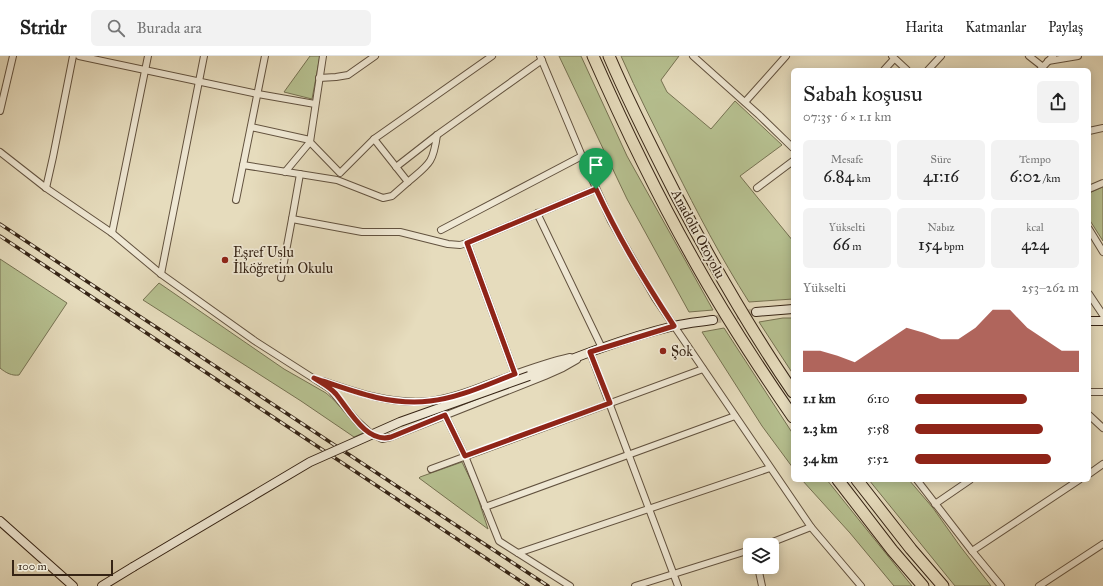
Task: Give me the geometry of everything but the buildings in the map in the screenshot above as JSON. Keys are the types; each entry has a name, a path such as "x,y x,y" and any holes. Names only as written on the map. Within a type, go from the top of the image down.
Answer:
{"highway":[{"name":"Anadolu Otoyolu","path":"593,56 638,153 690,254 741,338 791,414"},
{"name":"Anadolu Otoyolu","path":"609,56 663,170 714,267 791,389"},
{"path":"617,56 663,170"},
{"path":"840,482 892,550 923,586"},
{"path":"859,482 911,549 943,586"}],"street":[{"path":"0,111 13,56"},
{"path":"46,188 73,56"},
{"path":"79,56 258,94 315,104"},
{"path":"112,234 148,56"},
{"path":"161,274 204,56"},
{"path":"236,200 265,56"},
{"path":"285,172 310,141 323,56"},
{"path":"319,78 336,77 348,74 375,56"},
{"path":"337,180 340,172 374,139 492,56"},
{"path":"693,56 791,146"},
{"path":"744,102 786,56"},
{"path":"930,68 941,56"},
{"path":"1029,56 1040,68"},
{"path":"1042,68 1053,56"},
{"path":"1048,61 1078,56"},
{"path":"885,68 893,57 905,68"},
{"path":"396,167 541,58 611,221 655,298 811,528 861,586"},
{"path":"251,127 310,141 340,172"},
{"path":"1091,131 1103,128"},
{"path":"243,165 337,180 383,198 392,196 430,163 435,150 437,135"},
{"path":"374,139 408,182"},
{"path":"0,152 46,188 112,234 161,274 268,350 330,389 336,394 362,427 382,438 391,437 551,373 563,368 590,352"},
{"path":"440,230 582,156"},
{"path":"757,188 791,162"},
{"path":"280,278 300,174"},
{"path":"1091,188 1103,183"},
{"path":"292,219 362,232 400,232 448,244 460,245 596,189"},
{"path":"537,213 602,348"},
{"path":"1091,232 1103,252"},
{"path":"467,243 515,374"},
{"path":"1091,297 1103,316"},
{"path":"756,312 791,309"},
{"path":"102,586 310,462 400,422 602,348 674,326 713,320"},
{"path":"1091,321 1103,321"},
{"path":"314,378 351,391 382,399 423,402 450,397 548,363 590,352"},
{"path":"590,352 675,574 678,586"},
{"path":"431,469 703,369"},
{"path":"1091,392 1103,392"},
{"path":"445,415 465,456 499,541 570,586"},
{"path":"485,507 735,416"},
{"path":"1091,417 1103,428"},
{"path":"1091,473 1103,464"},
{"path":"518,553 770,468"},
{"path":"918,482 972,551 1002,586"},
{"path":"935,504 967,482"},
{"path":"972,551 1076,482"},
{"path":"0,521 73,586"},
{"path":"779,540 811,528"},
{"path":"1039,586 1103,544"},
{"path":"635,586 743,552"},
{"path":"759,574 762,586"}],"green space":[{"path":"310,56 320,56 312,99 284,92"},
{"path":"559,56 581,56 627,156 713,310 689,312 627,199"},
{"path":"621,56 679,56 661,80 667,92 711,129 735,101 782,145 740,176 791,239 791,299 749,302 719,252 691,200"},
{"path":"1103,187 1103,241 1091,222 1091,192"},
{"path":"0,259 67,303 19,375 9,374 0,368"},
{"path":"159,283 284,369 326,393 336,402 363,433 354,437 301,401 143,300"},
{"path":"791,318 791,371 759,322"},
{"path":"724,328 791,431 791,465 762,426 702,332"},
{"path":"462,462 475,489 488,529 419,478"},
{"path":"804,482 829,482 912,586 894,586 850,533"},
{"path":"871,482 911,482 933,508 991,586 955,586"}],"tunnel":[{"path":"713,320 756,312"}],"railway":[{"path":"0,224 548,586"},
{"path":"0,236 528,586"}],"place":[{"name":"Eşref Uslu İlköğretim Okulu","path":"225,260"},
{"name":"Şok","path":"663,351"}],"route":[{"path":"596,189 611,221 655,298 674,326 590,352 610,403 465,456 445,415 391,437 377,437 362,427 336,394 314,378 351,391 382,399 423,402 455,396 515,374 467,243 596,189"}]}
